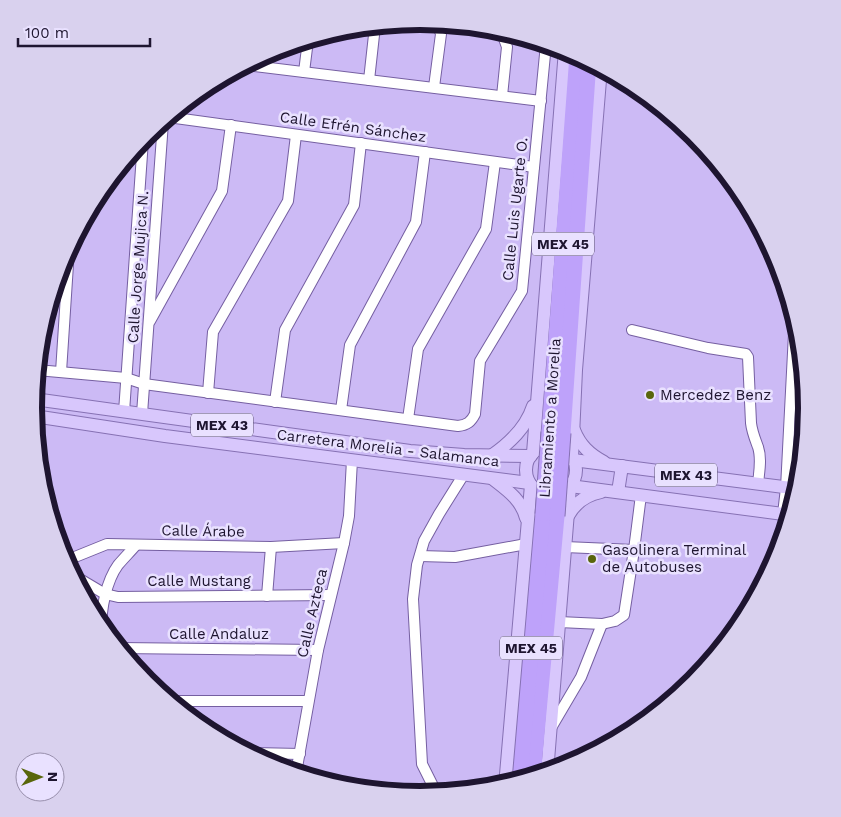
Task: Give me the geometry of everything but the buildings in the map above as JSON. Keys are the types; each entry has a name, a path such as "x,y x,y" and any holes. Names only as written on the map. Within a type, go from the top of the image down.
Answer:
{"highway":[{"name":"Libramiento a Morelia","path":"562,431 577,64"},
{"name":"Libramiento a Morelia","path":"534,769 556,516 588,69"},
{"name":"Libramiento a Morelia","path":"521,773 556,516"}],"main road":[{"path":"506,777 528,524 530,484 526,468 532,454 564,59"},
{"path":"548,765 565,547 556,516 573,482 575,473 573,459 562,431 576,370 600,76"},
{"path":"492,456 515,437 524,425 536,397 538,382"},
{"name":"Carretera Morelia - Salamanca","path":"42,400 437,454 492,456 532,454"},
{"path":"124,412 146,428 165,436"},
{"name":"Carretera Morelia - Salamanca","path":"42,417 165,436 530,484"},
{"path":"556,516 592,494 613,492 617,466 596,458 588,452 577,437 562,431"},
{"name":"MEX 43","path":"532,454 540,448 554,445 562,448 573,459 791,488"},
{"path":"491,478 518,500 523,508 528,524"},
{"name":"MEX 43","path":"530,484 538,492 547,495 562,493 570,486 784,514"}],"street":[{"path":"434,88 440,31"},
{"path":"369,80 374,33"},
{"path":"502,96 507,47 504,40"},
{"path":"304,72 307,48"},
{"name":"Calle Luis Ugarte O.","path":"408,419 464,426 473,419 480,361 522,291 545,51"},
{"path":"259,67 541,100"},
{"name":"Calle Efrén Sánchez","path":"178,118 534,167"},
{"path":"149,324 222,191 231,125"},
{"name":"Calle Jorge Mujica N.","path":"142,414 162,132"},
{"path":"208,393 213,332 288,201 296,134"},
{"path":"275,402 285,330 354,205 361,143"},
{"path":"341,410 350,345 416,222 425,152"},
{"path":"124,412 142,153"},
{"path":"44,371 126,378 144,384 408,419 418,349 486,229 495,162"},
{"path":"61,372 67,273"},
{"path":"632,330 693,345 746,354 748,358 750,423 760,458 758,484"},
{"path":"793,475 795,350"},
{"name":"Calle Azteca","path":"297,766 318,650 349,516 352,460"},
{"path":"433,786 422,764 413,599 417,565 424,541 464,474"},
{"path":"559,622 602,624 615,621 624,615 641,495"},
{"name":"Calle Árabe","path":"73,558 107,544 271,547 344,542"},
{"path":"420,556 455,557 526,544"},
{"path":"102,613 105,594 117,567 136,545"},
{"path":"267,596 271,547"},
{"path":"565,547 634,550"},
{"name":"Calle Mustang","path":"86,585 105,594 118,597 331,595"},
{"path":"550,729 581,677 602,624"},
{"name":"Calle Andaluz","path":"128,648 318,650"},
{"path":"180,701 308,701"},
{"path":"265,753 300,754"}],"place":[{"name":"Mercedez Benz","path":"650,395"},
{"name":"Gasolinera Terminal de Autobuses","path":"592,559"}]}
